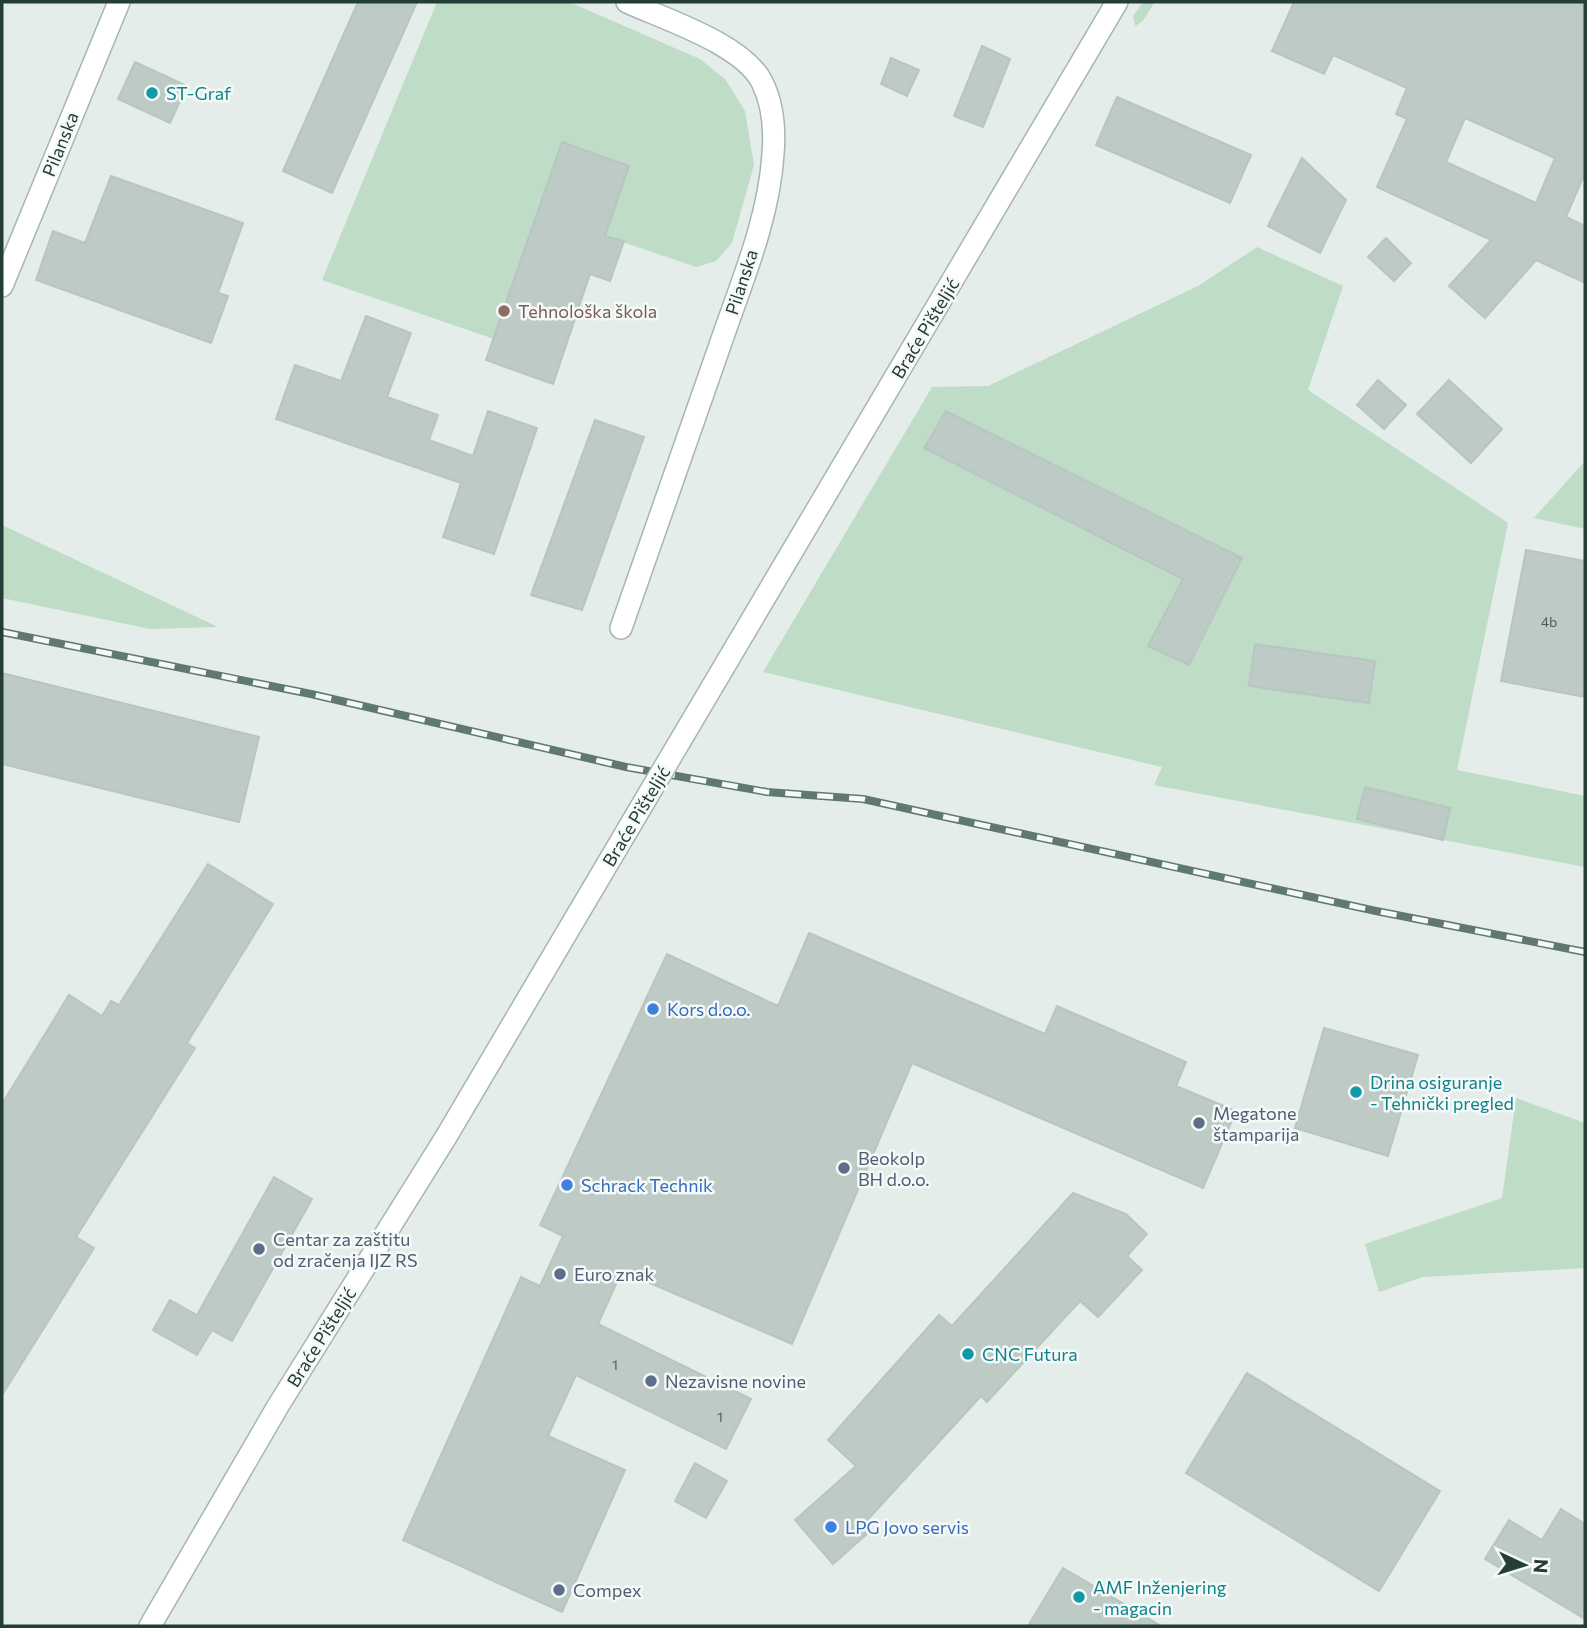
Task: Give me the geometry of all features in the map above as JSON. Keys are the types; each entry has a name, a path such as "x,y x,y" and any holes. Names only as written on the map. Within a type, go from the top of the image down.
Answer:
{"street":[{"name":"Pilanska","path":"2,286 119,2"},
{"name":"Pilanska","path":"621,628 762,215 769,185 774,130 770,104 761,79 743,60 723,46 627,2"},
{"name":"Braće Pišteljić","path":"150,1626 278,1406 446,1137 1117,2"}],"green space":[{"path":"437,2 569,2 700,59 725,79 745,111 754,165 732,243 716,261 696,267 605,236 629,166 562,142 494,339 322,280"},
{"path":"1143,2 1155,2 1142,22 1135,26 1133,16"},
{"path":"1257,247 1343,286 1308,390 1508,523 1457,770 1585,796 1585,867 1154,785 1162,767 763,672 932,387 988,386 1198,286"},
{"path":"1585,461 1585,529 1534,518"},
{"path":"2,525 218,627 150,629 2,598"},
{"path":"1516,1098 1585,1123 1585,1268 1423,1277 1379,1292 1365,1244 1502,1198"}],"building":[{"path":"358,2 417,2 332,193 283,171"},
{"path":"1294,2 1585,2 1585,173 1566,217 1585,226 1585,283 1536,260 1485,318 1449,286 1491,240 1377,187 1407,119 1396,114 1407,88 1333,55 1324,74 1272,51","holes":["1465,118 1555,158 1536,203 1446,162"]},
{"path":"982,46 1010,59 983,127 954,116"},
{"path":"891,58 919,70 907,96 881,84"},
{"name":"ST-Graf","path":"135,62 187,86 170,123 118,99"},
{"path":"1117,97 1251,155 1230,203 1096,145"},
{"path":"562,142 629,166 605,236 624,241 610,281 590,274 553,384 486,360"},
{"path":"1302,158 1346,200 1320,253 1268,226"},
{"path":"111,176 243,223 218,293 228,296 211,343 36,280 53,231 85,243"},
{"path":"1386,238 1411,263 1394,281 1368,257"},
{"path":"366,316 411,333 387,397 438,415 429,440 473,456 488,411 537,428 494,554 443,537 461,483 276,419 295,365 341,381"},
{"path":"1378,380 1406,405 1384,429 1357,405"},
{"path":"1449,380 1502,429 1471,463 1417,414"},
{"path":"946,411 1242,558 1189,665 1148,646 1183,579 924,448"},
{"path":"595,420 644,437 582,610 531,595"},
{"path":"1526,550 1585,561 1585,697 1501,681"},
{"path":"1255,644 1375,661 1369,703 1249,686"},
{"path":"2,673 259,737 239,822 2,764"},
{"path":"1365,787 1450,808 1443,840 1357,819"},
{"path":"208,864 273,904 187,1043 195,1048 76,1237 94,1248 2,1395 2,1104 69,995 102,1016 111,1001 119,1005"},
{"path":"809,933 1045,1034 1057,1006 1186,1062 1176,1086 1236,1111 1203,1188 912,1063 792,1344 622,1271 598,1324 751,1399 726,1449 576,1375 548,1436 625,1470 562,1612 403,1540 521,1277 540,1286 563,1236 540,1225 667,954 778,1006"},
{"name":"Drina osiguranje - Tehnički pregled","path":"1324,1028 1418,1055 1388,1156 1295,1128"},
{"name":"Centar za zaštitu od zračenja IJZ RS","path":"274,1177 312,1199 232,1341 212,1330 197,1355 153,1330 170,1300 197,1315"},
{"name":"CNC Futura","path":"1073,1193 1126,1214 1147,1234 1127,1256 1142,1270 1098,1317 1080,1301 987,1402 981,1396 861,1527 867,1534 833,1564 795,1520 856,1466 828,1440 939,1315 952,1326"},
{"path":"1247,1373 1440,1491 1379,1591 1186,1473"},
{"path":"695,1463 727,1481 706,1518 675,1501"},
{"path":"1561,1509 1585,1524 1585,1619 1485,1559 1509,1520 1542,1540"},
{"name":"AMF Inženjering - magacin","path":"1063,1568 1161,1626 1028,1626"}],"railway":[{"path":"2,632 311,694 626,767 767,792 863,799 1376,911 1585,952"}],"place":[{"name":"ST-Graf","path":"152,93"},
{"name":"Tehnološka škola","path":"504,311"},
{"name":"Kors d.o.o.","path":"653,1009"},
{"name":"Drina osiguranje - Tehnički pregled","path":"1356,1092"},
{"name":"Megatone štamparija","path":"1199,1123"},
{"name":"Beokolp BH d.o.o.","path":"844,1168"},
{"name":"Schrack Technik","path":"567,1185"},
{"name":"Centar za zaštitu od zračenja IJZ RS","path":"259,1249"},
{"name":"Euro znak","path":"560,1274"},
{"name":"CNC Futura","path":"968,1354"},
{"name":"Nezavisne novine","path":"651,1381"},
{"name":"LPG Jovo servis","path":"831,1527"},
{"name":"Compex","path":"559,1590"},
{"name":"AMF Inženjering - magacin","path":"1079,1597"}]}
